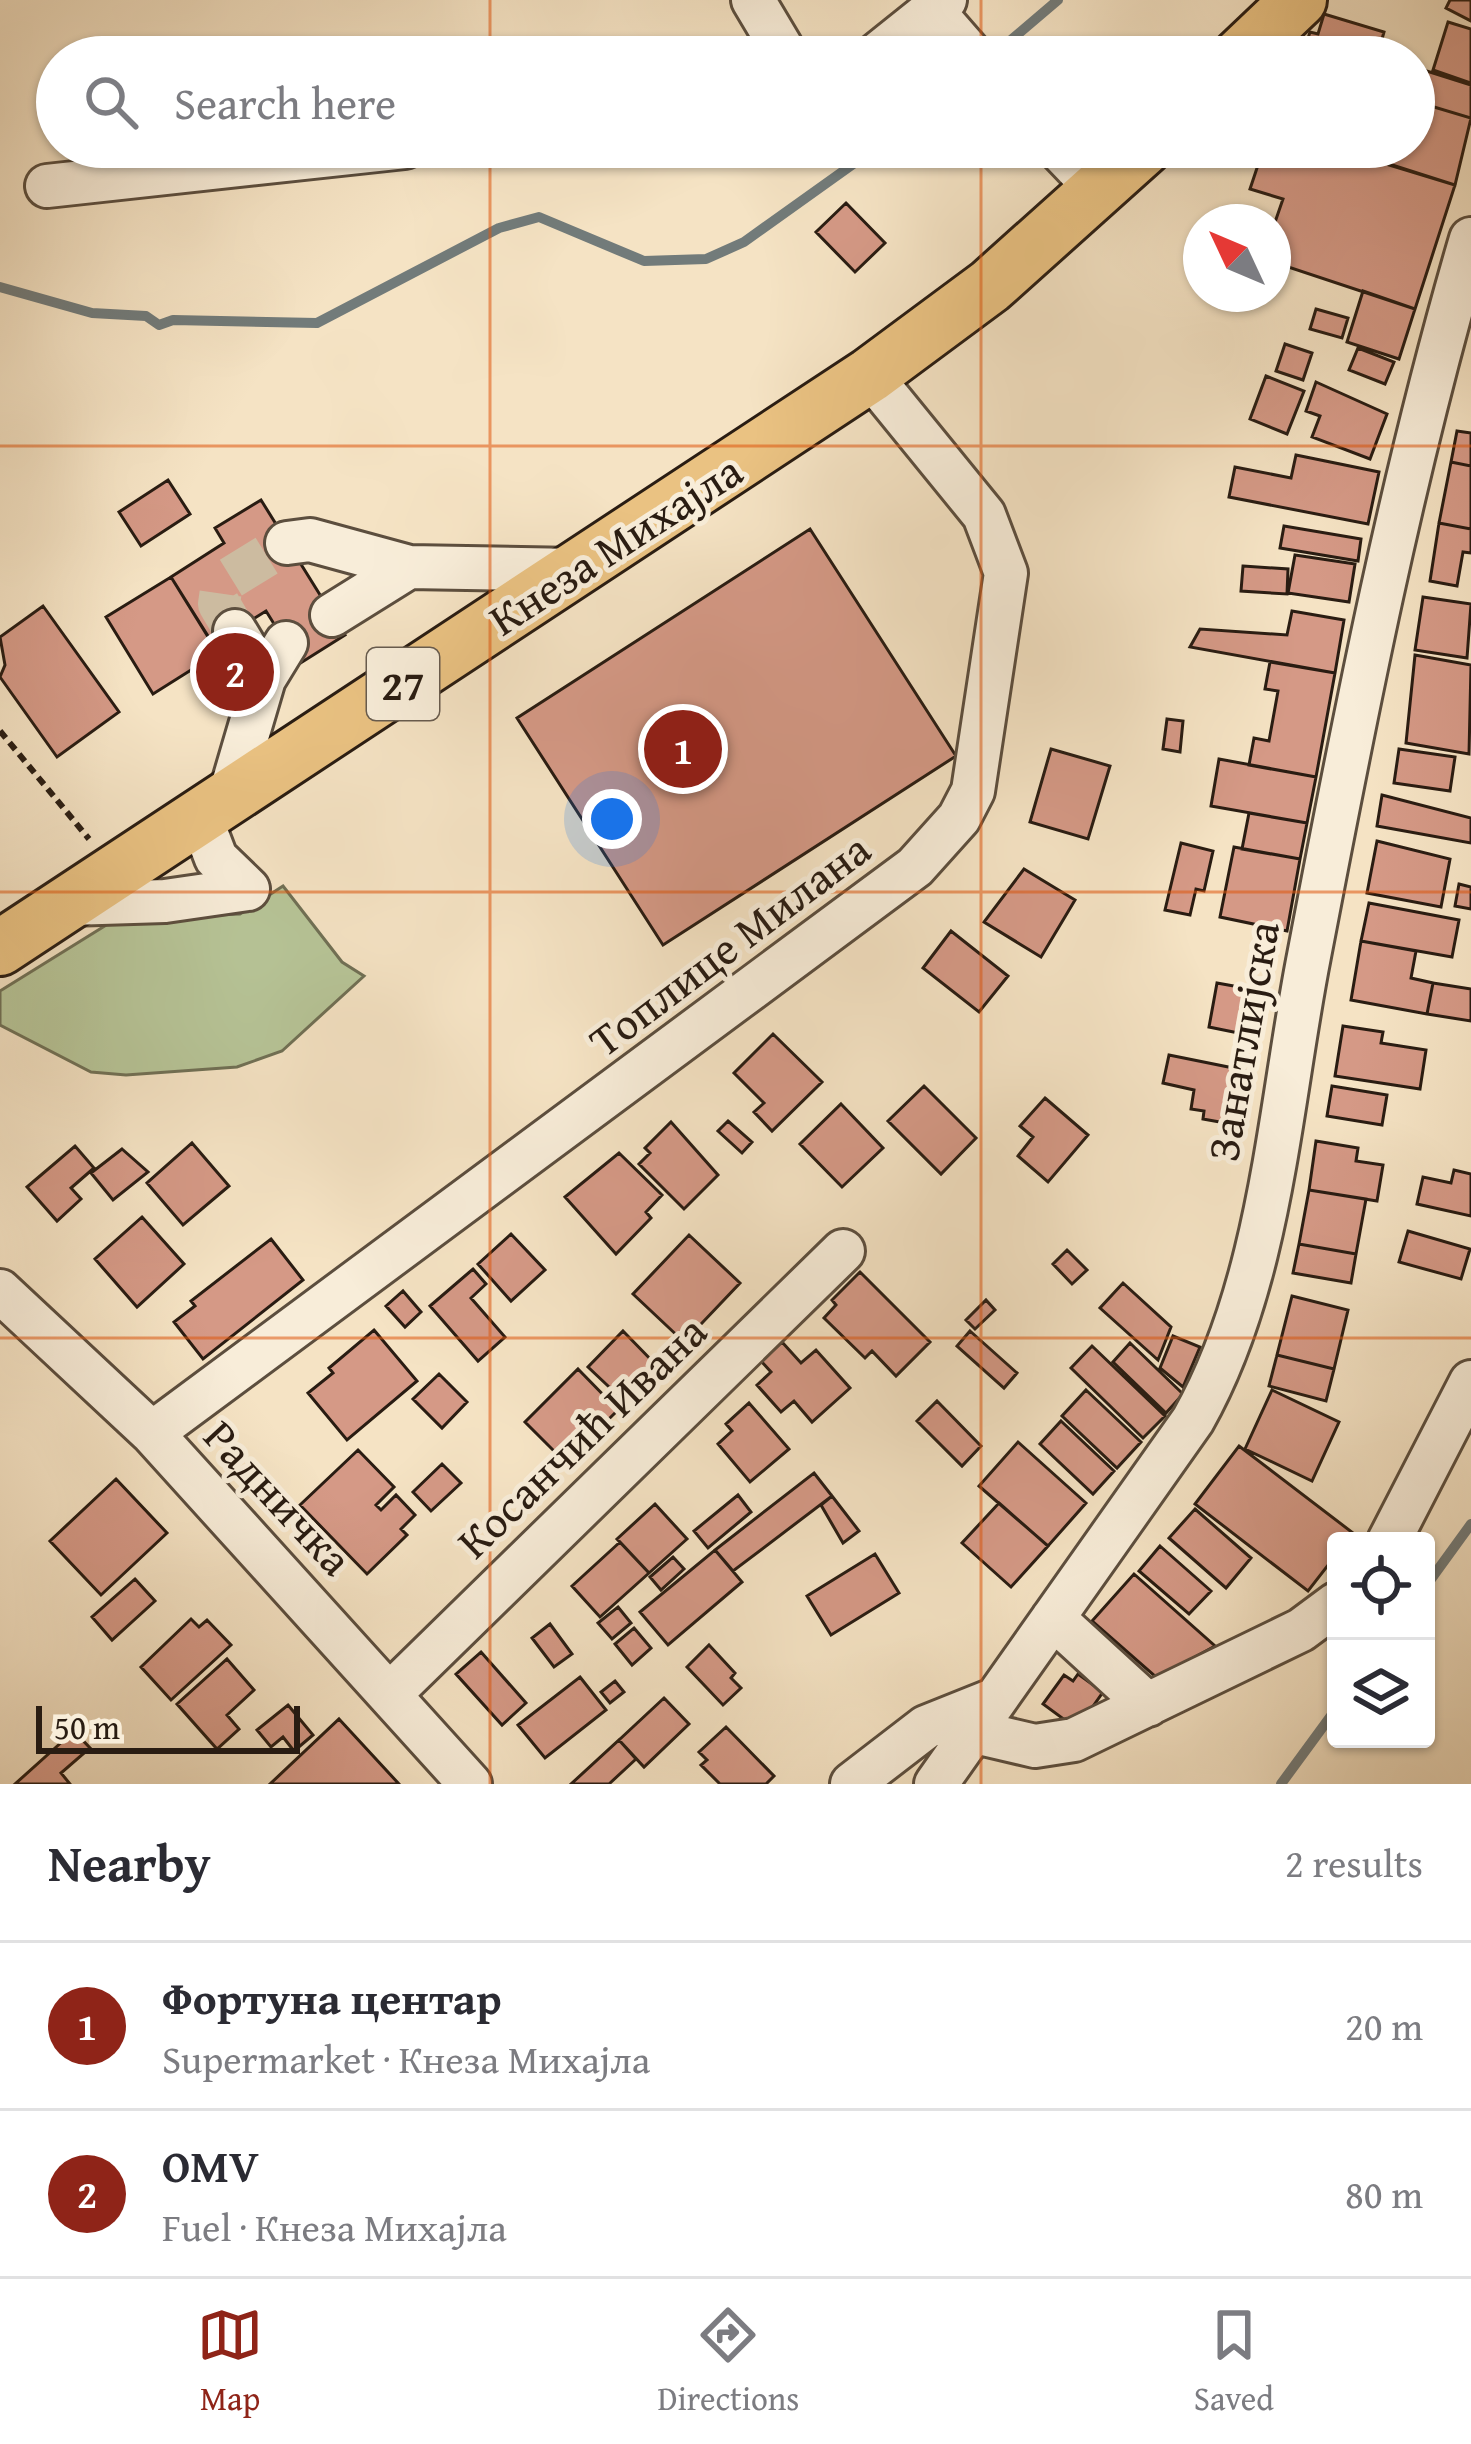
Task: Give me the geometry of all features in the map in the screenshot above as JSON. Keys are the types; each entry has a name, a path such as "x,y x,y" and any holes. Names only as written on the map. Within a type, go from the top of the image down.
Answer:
{"main road":[{"path":"1261,36 1299,0"},
{"name":"Кнеза Михајла","path":"0,948 870,375 990,286 1122,168"}],"street":[{"path":"753,0 774,36"},
{"path":"47,186 212,168"},
{"path":"1077,168 1098,190"},
{"name":"Занатлијска","path":"936,1784 1193,1420 1216,1379 1238,1320 1275,1155 1369,647 1436,352 1471,239"},
{"name":"Топлице Милана","path":"152,1433 915,867 959,818 981,761 1006,573 984,514 870,375"},
{"path":"287,543 310,540 409,567 577,570"},
{"path":"332,615 409,567"},
{"path":"69,904 165,901 248,890 215,858 214,807 275,661 235,631"},
{"name":"Косанчић Ивана","path":"390,1694 843,1251"},
{"name":"Радничка","path":"0,1292 152,1433 390,1694 455,1778"},
{"path":"1394,1532 1471,1382"},
{"path":"852,1784 926,1727 981,1716 1035,1747 1055,1745 1301,1630 1327,1611"},
{"path":"1053,1618 1148,1705"}],"path":[{"path":"0,731 115,873"}],"green space":[{"path":"283,886 342,962 364,976 282,1051 237,1067 126,1075 91,1072 0,1025 0,991 116,919 240,914"}],"building":[{"path":"1450,0 1471,0 1471,21 1446,8"},
{"path":"1324,14 1384,32 1383,36 1309,36 1310,32 1318,34"},
{"path":"1448,22 1471,29 1471,83 1435,71"},
{"path":"1435,74 1471,85 1471,118 1435,107"},
{"path":"1435,107 1471,118 1455,185 1399,168 1435,168"},
{"path":"1257,168 1402,168 1455,185 1415,309 1291,268 1291,204 1281,204 1283,199 1250,189"},
{"path":"846,203 885,243 855,272 816,232"},
{"path":"1363,291 1415,309 1399,359 1347,342"},
{"path":"1316,309 1348,318 1342,338 1310,329"},
{"path":"1285,344 1312,353 1303,380 1276,371"},
{"path":"1358,348 1394,362 1385,384 1349,370"},
{"path":"1266,376 1304,391 1287,434 1250,419"},
{"path":"1316,382 1387,414 1370,459 1312,437 1320,416 1306,411"},
{"path":"1457,431 1471,433 1471,466 1451,462"},
{"path":"1296,455 1379,472 1368,524 1229,497 1235,467 1291,478"},
{"path":"1451,462 1471,466 1471,529 1439,523"},
{"path":"168,480 190,514 141,546 119,512"},
{"path":"261,500 345,635 299,664 266,611 213,644 171,577 224,543 215,528"},
{"path":"1439,523 1471,529 1471,553 1463,552 1457,586 1430,581"},
{"path":"1284,526 1361,539 1358,561 1280,548"},
{"path":"810,529 956,756 663,945 517,718"},
{"path":"1295,555 1355,564 1349,602 1288,593"},
{"path":"1243,566 1288,569 1287,594 1241,591"},
{"path":"171,577 218,653 153,694 106,617"},
{"path":"1423,597 1471,604 1467,658 1415,650"},
{"path":"43,606 119,712 57,757 0,677 5,665 0,637"},
{"path":"1292,611 1344,620 1335,673 1190,647 1200,629 1287,635"},
{"path":"1415,655 1471,665 1469,754 1406,743"},
{"path":"1270,662 1335,673 1316,777 1249,765 1254,738 1269,741 1278,691 1265,689"},
{"path":"1167,719 1183,721 1180,752 1163,749"},
{"path":"1051,749 1110,766 1088,839 1030,822"},
{"path":"1399,749 1455,757 1450,791 1394,783"},
{"path":"1219,759 1316,777 1307,823 1211,806"},
{"path":"1382,795 1471,818 1471,843 1377,826"},
{"path":"1249,813 1307,823 1300,859 1242,849"},
{"path":"1377,841 1450,859 1441,907 1367,893"},
{"path":"1181,843 1213,851 1204,891 1196,889 1190,915 1165,910"},
{"path":"1234,847 1300,859 1287,931 1220,917"},
{"path":"1024,869 1075,900 1041,957 984,922"},
{"path":"1459,884 1471,887 1471,909 1455,906"},
{"path":"1369,903 1459,920 1452,957 1361,941"},
{"path":"951,931 1008,976 979,1012 923,968"},
{"path":"1361,941 1416,951 1411,978 1433,983 1427,1014 1351,1000"},
{"path":"1217,983 1267,992 1258,1037 1209,1027"},
{"path":"1433,983 1471,989 1471,1021 1427,1014"},
{"path":"1343,1026 1383,1032 1381,1043 1426,1050 1420,1089 1335,1076"},
{"path":"773,1034 822,1082 772,1131 754,1112 764,1103 734,1073"},
{"path":"1169,1055 1253,1072 1242,1126 1203,1119 1204,1111 1191,1109 1194,1090 1163,1083"},
{"path":"924,1086 976,1138 941,1174 888,1121"},
{"path":"1332,1086 1387,1095 1382,1125 1327,1116"},
{"path":"1045,1098 1088,1135 1048,1182 1018,1156 1033,1137 1020,1126"},
{"path":"841,1104 883,1148 842,1187 800,1144"},
{"path":"728,1121 752,1142 742,1153 718,1131"},
{"path":"671,1122 718,1175 684,1209 639,1164 650,1153 645,1148"},
{"path":"1316,1141 1358,1148 1356,1161 1383,1165 1377,1201 1309,1190"},
{"path":"192,1143 229,1186 183,1225 147,1183"},
{"path":"75,1146 94,1168 71,1188 81,1199 57,1221 27,1187"},
{"path":"122,1149 148,1172 113,1200 91,1173"},
{"path":"619,1153 662,1195 646,1212 651,1218 616,1254 565,1197"},
{"path":"1454,1170 1471,1174 1471,1216 1417,1204 1423,1177 1451,1183"},
{"path":"1309,1190 1366,1199 1356,1254 1299,1244"},
{"path":"142,1217 184,1264 137,1307 95,1259"},
{"path":"1408,1231 1470,1249 1461,1279 1399,1262"},
{"path":"511,1234 545,1270 511,1301 478,1264"},
{"path":"689,1235 740,1283 684,1342 633,1294"},
{"path":"271,1239 303,1280 203,1359 174,1322 195,1306 191,1301"},
{"path":"1299,1244 1356,1254 1351,1283 1293,1273"},
{"path":"1067,1250 1087,1270 1072,1284 1053,1264"},
{"path":"473,1269 486,1284 471,1298 505,1337 478,1361 430,1306"},
{"path":"860,1272 930,1342 896,1376 872,1351 865,1358 824,1318 836,1305 832,1300"},
{"path":"1123,1283 1171,1327 1158,1360 1100,1308"},
{"path":"403,1291 421,1312 405,1327 386,1306"},
{"path":"1292,1296 1348,1310 1334,1369 1277,1355"},
{"path":"986,1300 995,1310 975,1329 966,1320"},
{"path":"374,1330 417,1381 347,1440 308,1393"},
{"path":"623,1331 659,1368 625,1402 588,1367"},
{"path":"970,1331 1017,1373 1004,1388 957,1346"},
{"path":"1173,1336 1200,1347 1183,1387 1160,1368"},
{"path":"782,1342 801,1363 816,1350 850,1388 812,1422 794,1401 781,1412 757,1385 771,1372 761,1361"},
{"path":"1130,1343 1183,1394 1166,1413 1113,1362"},
{"path":"1092,1346 1165,1416 1143,1438 1071,1368"},
{"path":"1277,1355 1334,1369 1326,1401 1269,1386"},
{"path":"578,1369 618,1410 565,1462 525,1422"},
{"path":"439,1374 467,1402 442,1428 413,1399"},
{"path":"1086,1390 1141,1442 1117,1468 1062,1416"},
{"path":"1272,1390 1339,1422 1312,1481 1245,1449"},
{"path":"937,1401 981,1446 962,1466 917,1421"},
{"path":"749,1403 789,1449 750,1482 718,1444 732,1431 726,1424"},
{"path":"1061,1421 1114,1471 1093,1494 1040,1444"},
{"path":"1018,1442 1086,1503 1048,1546 979,1486"},
{"path":"1239,1446 1352,1532 1327,1532 1327,1567 1308,1591 1195,1504"},
{"path":"358,1450 394,1487 376,1505 381,1510 396,1495 415,1515 401,1529 407,1535 367,1574 300,1505"},
{"path":"442,1464 461,1483 431,1511 413,1492"},
{"path":"814,1473 832,1496 733,1571 715,1550"},
{"path":"116,1479 167,1533 101,1595 50,1541"},
{"path":"738,1495 751,1512 708,1548 694,1531"},
{"path":"832,1496 859,1531 843,1543 821,1505"},
{"path":"999,1503 1048,1546 1011,1587 962,1543"},
{"path":"655,1504 687,1539 649,1573 617,1539"},
{"path":"1195,1509 1251,1558 1226,1588 1169,1538"},
{"path":"620,1542 649,1573 600,1617 572,1586"},
{"path":"1160,1546 1211,1591 1189,1614 1139,1571"},
{"path":"715,1550 742,1582 668,1645 640,1612"},
{"path":"875,1554 899,1593 831,1635 807,1596"},
{"path":"673,1557 684,1569 661,1590 650,1577"},
{"path":"1134,1574 1215,1646 1157,1678 1092,1621"},
{"path":"135,1579 155,1601 112,1640 92,1617"},
{"path":"618,1607 631,1623 612,1639 598,1623"},
{"path":"191,1619 199,1627 207,1620 231,1645 171,1700 141,1667"},
{"path":"550,1624 572,1654 554,1667 532,1638"},
{"path":"634,1628 651,1648 632,1665 615,1644"},
{"path":"709,1645 735,1673 731,1678 741,1688 723,1705 687,1667"},
{"path":"481,1652 526,1703 502,1725 456,1674"},
{"path":"227,1659 254,1690 227,1715 239,1729 217,1749 177,1704"},
{"path":"1078,1674 1103,1692 1077,1729 1043,1704 1064,1675 1073,1681"},
{"path":"580,1677 606,1710 545,1758 518,1725"},
{"path":"615,1681 624,1692 610,1703 601,1692"},
{"path":"664,1698 689,1724 644,1767 619,1740"},
{"path":"288,1705 313,1735 294,1751 283,1737 271,1747 257,1730"},
{"path":"339,1719 399,1784 270,1784"},
{"path":"726,1727 774,1776 766,1784 720,1784 701,1765 707,1760 699,1752"},
{"path":"74,1731 90,1748 61,1773 70,1784 15,1784"},
{"path":"619,1740 636,1759 609,1784 571,1784"}],"waterway":[{"path":"1016,36 1058,0"},
{"path":"0,287 92,313 146,316 159,325 173,320 317,323 499,228 539,217 644,261 706,259 744,242 848,168"},
{"path":"1435,1574 1471,1524"},
{"path":"1281,1784 1327,1721"}],"tunnel":[{"path":"235,631 219,604 222,583 287,543"}],"place":[{"name":"OMV","path":"235,672"},
{"name":"Фортуна центар","path":"683,749"}]}
